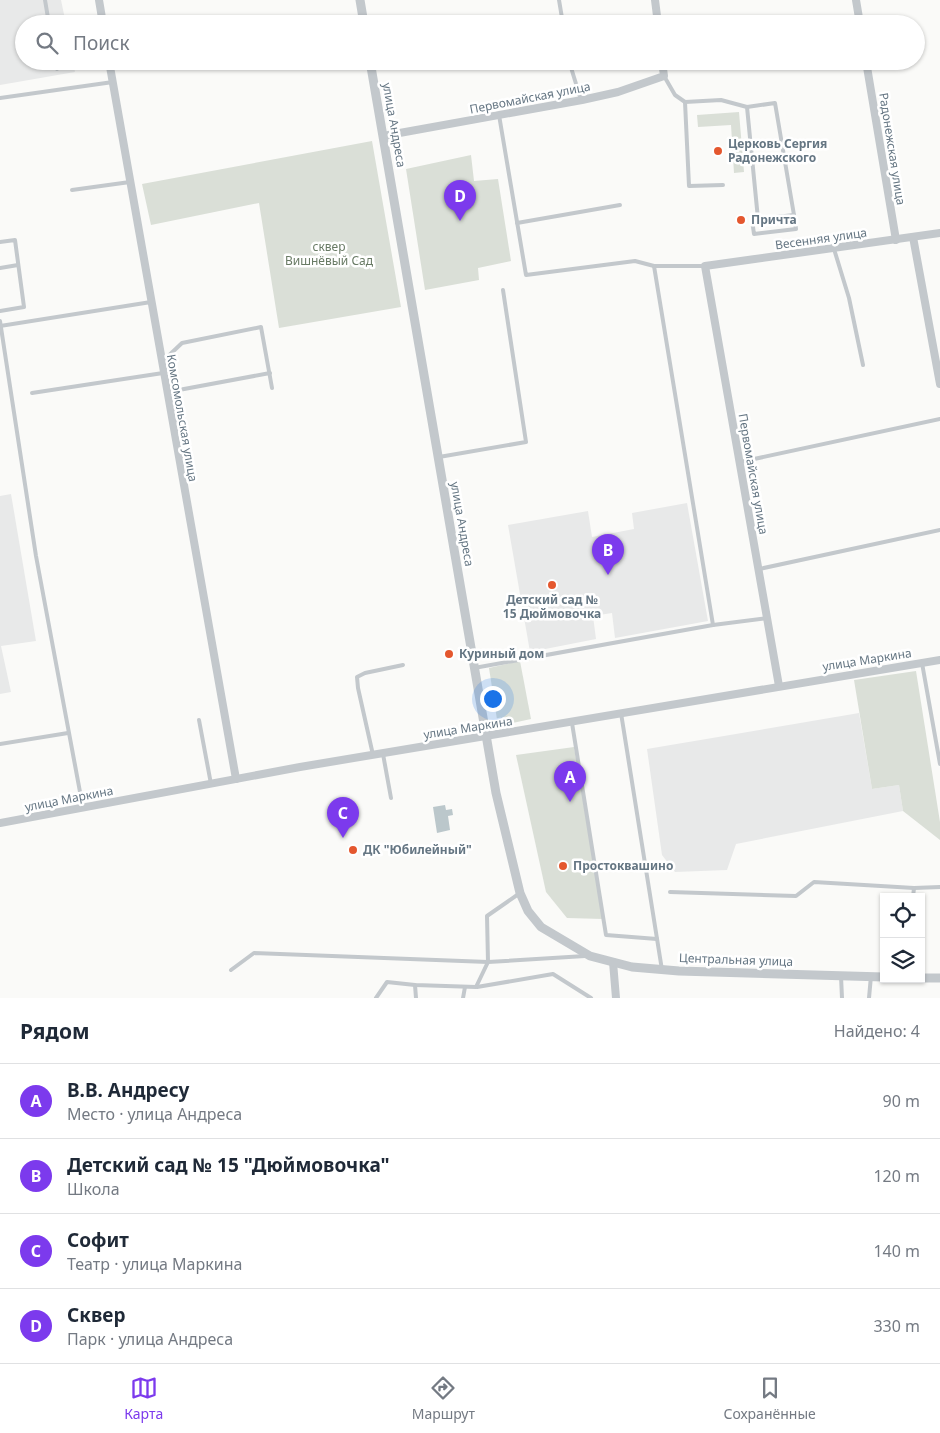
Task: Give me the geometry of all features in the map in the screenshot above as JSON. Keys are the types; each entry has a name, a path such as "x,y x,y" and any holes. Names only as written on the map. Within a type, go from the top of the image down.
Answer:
{"street":[{"path":"99,0 102,15"},
{"path":"360,0 362,15"},
{"path":"654,0 656,15"},
{"path":"856,0 858,15"},
{"name":"Комсомольская улица","path":"110,70 162,373 236,779"},
{"name":"улица Андреса","path":"372,70 496,793 520,893 541,928 590,956"},
{"path":"663,70 664,76"},
{"name":"Радонежская улица","path":"868,70 896,240"},
{"name":"Первомайская улица","path":"383,136 582,100 618,92 664,76"},
{"name":"Весенняя улица","path":"705,266 940,233"},
{"path":"913,237 940,384"},
{"name":"Первомайская улица","path":"705,266 779,686"},
{"name":"улица Маркина","path":"0,823 372,755 940,660"},
{"name":"Центральная улица","path":"590,956 632,967 662,970 880,977"},
{"path":"613,962 616,998"},
{"path":"925,978 940,978"}],"lane":[{"path":"45,0 48,15"},
{"path":"559,0 562,15"},
{"path":"572,70 582,100"},
{"path":"664,76 675,95 684,102 721,100 747,107 774,103 794,215 796,229 754,234 752,220 794,215"},
{"path":"0,98 112,82"},
{"path":"684,102 689,186 723,185"},
{"path":"747,107 758,219"},
{"path":"499,115 526,275 635,261 654,266 705,266"},
{"path":"72,190 130,182"},
{"path":"517,222 620,205"},
{"path":"0,242 15,240 24,306 0,311"},
{"path":"834,248 849,298 863,366"},
{"path":"0,268 18,265"},
{"path":"654,266 713,625"},
{"path":"438,457 526,442 503,290"},
{"path":"0,326 151,302"},
{"path":"0,321 36,556 82,808"},
{"path":"161,363 182,343 261,327 272,388"},
{"path":"32,393 162,373"},
{"path":"166,392 270,373"},
{"path":"740,462 940,419"},
{"path":"758,569 940,530"},
{"path":"474,668 713,625 768,618"},
{"path":"922,663 940,764"},
{"path":"372,755 358,688 358,677 365,673 403,665"},
{"path":"622,713 662,970"},
{"path":"199,720 211,784"},
{"path":"933,723 940,721"},
{"path":"572,723 606,935 657,939"},
{"path":"0,744 68,733"},
{"path":"383,754 391,798"},
{"path":"670,892 796,896 814,882 914,888 940,887"},
{"path":"914,888 914,893"},
{"path":"476,987 488,962 488,916 520,893"},
{"path":"231,970 254,953 488,962 590,956"},
{"path":"376,998 387,982 476,987 553,974 591,998"},
{"path":"841,976 842,998"},
{"path":"869,998 870,976"},
{"path":"415,985 416,998"},
{"path":"462,998 465,987"}],"shaded area":[{"path":"0,0 61,0 64,15 15,15 15,70 75,70 75,72 0,85"},
{"path":"11,494 36,641 1,646 11,692 0,694 0,496"},
{"path":"687,503 708,621 615,638 612,613 593,616 596,639 530,652 508,525 588,511 592,537 634,529 632,513"},
{"path":"859,713 872,789 899,785 903,811 736,844 727,870 675,872 662,855 647,749"},
{"path":"445,805 446,810 452,809 453,815 448,816 450,830 437,833 433,807"}],"green space":[{"path":"739,112 744,172 734,173 731,125 698,127 697,115"},
{"name":"сквер Вишнёвый Сад","path":"372,141 401,307 279,328 259,203 151,225 142,184"},
{"path":"471,155 474,181 498,179 511,261 478,268 479,280 425,290 406,169"},
{"path":"520,661 531,719 498,726 489,668"},
{"path":"916,671 940,822 940,840 903,811 899,785 872,789 854,680"},
{"path":"574,747 603,919 567,918 546,892 516,755"}],"place":[{"name":"Церковь Сергия Радонежского","path":"718,151"},
{"name":"Причта","path":"741,220"},
{"name":"Сквер","path":"460,221"},
{"name":"Детский сад № 15 \"Дюймовочка\"","path":"608,575"},
{"name":"Детский сад № 15 Дюймовочка","path":"552,585"},
{"name":"Куриный дом","path":"449,654"},
{"name":"В.В. Андресу","path":"570,802"},
{"name":"Софит","path":"343,838"},
{"name":"ДК \"Юбилейный\"","path":"353,850"},
{"name":"Простоквашино","path":"563,866"}]}
